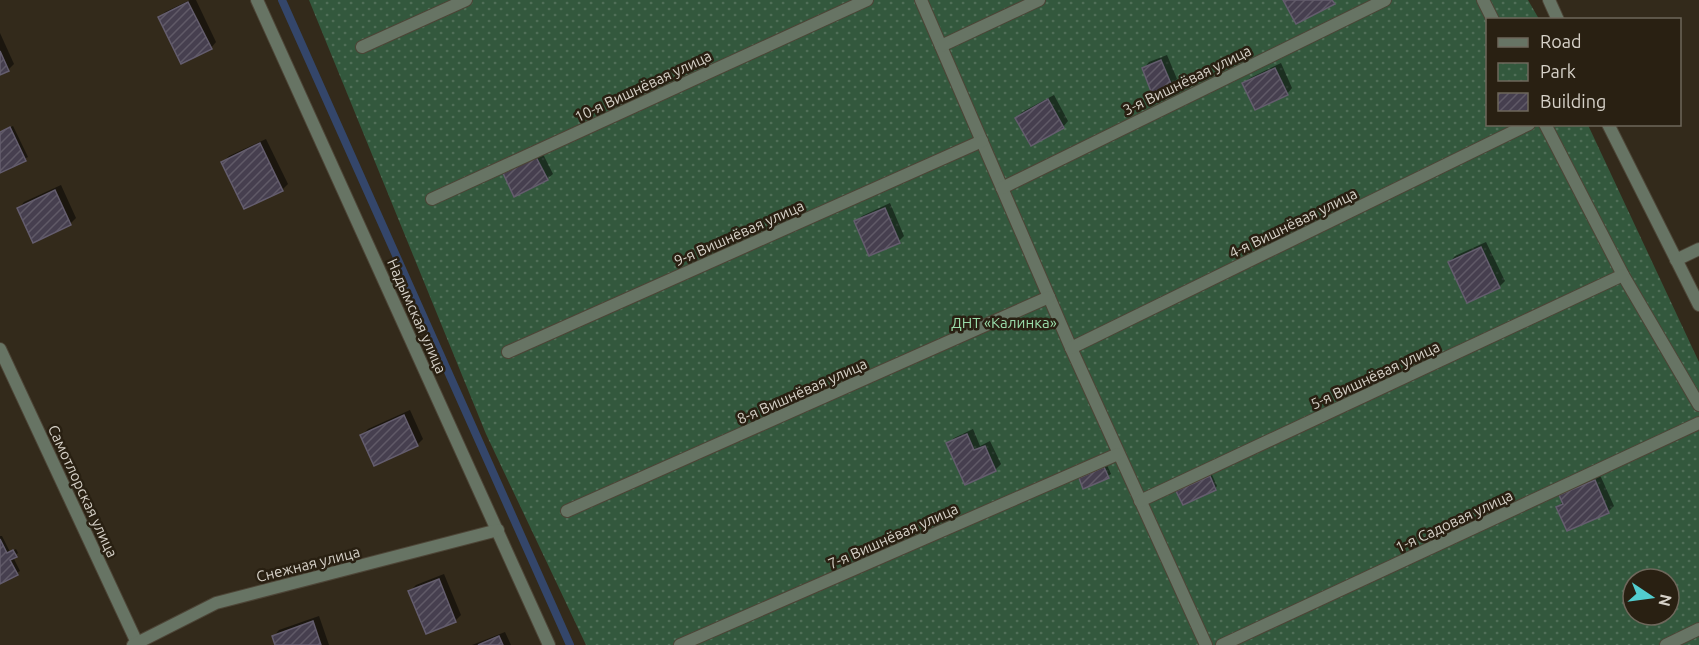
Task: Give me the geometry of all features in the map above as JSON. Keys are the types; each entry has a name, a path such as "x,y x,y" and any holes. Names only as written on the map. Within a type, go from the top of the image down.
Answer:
{"street":[{"name":"Надымская улица","path":"256,0 549,645"},
{"path":"362,47 466,0"},
{"name":"10-я Вишнёвая улица","path":"432,199 867,0"},
{"path":"921,0 1071,348 1206,645"},
{"path":"941,46 1039,0"},
{"name":"3-я Вишнёвая улица","path":"1002,188 1385,0"},
{"path":"1484,0 1492,18"},
{"path":"1549,0 1557,18"},
{"name":"4-я Вишнёвая улица","path":"1071,348 1525,126"},
{"path":"1546,126 1623,275 1699,405"},
{"path":"1609,126 1699,305"},
{"name":"9-я Вишнёвая улица","path":"508,352 982,141"},
{"path":"1676,260 1699,249"},
{"name":"5-я Вишнёвая улица","path":"1140,501 1623,275"},
{"name":"8-я Вишнёвая улица","path":"567,511 1049,297"},
{"name":"Самотлорская улица","path":"0,350 136,644"},
{"name":"1-я Садовая улица","path":"1222,645 1699,423"},
{"name":"7-я Вишнёвая улица","path":"680,645 1118,454"},
{"name":"Снежная улица","path":"136,644 216,603 498,530"},
{"path":"1666,645 1699,629"}],"green space":[{"name":"ДНТ «Калинка»","path":"309,0 1528,0 1538,18 1486,18 1486,126 1588,126 1699,362 1699,645 586,645 486,434"}],"building":[{"path":"1283,0 1332,0 1335,4 1296,24"},
{"path":"188,2 212,49 181,64 158,17"},
{"path":"0,51 9,71 0,75"},
{"path":"1161,60 1172,86 1152,94 1142,68"},
{"path":"1275,68 1288,95 1255,110 1242,83"},
{"path":"1048,99 1064,128 1031,146 1015,118"},
{"path":"10,127 26,161 0,173 0,132"},
{"path":"260,143 283,191 244,209 221,162"},
{"path":"536,157 548,180 514,197 503,173"},
{"path":"55,190 71,225 33,243 17,208"},
{"path":"885,208 900,243 869,256 854,221"},
{"path":"1481,247 1500,288 1467,303 1448,262"},
{"path":"404,415 418,446 374,466 360,435"},
{"path":"967,434 974,450 985,446 996,471 965,485 946,443"},
{"path":"1104,467 1109,478 1083,489 1079,478"},
{"path":"1210,476 1216,490 1183,505 1176,491"},
{"path":"1595,480 1609,513 1567,531 1556,507 1563,504 1559,495"},
{"path":"0,539 7,553 13,550 17,557 10,560 18,575 0,584"},
{"path":"439,579 456,622 426,634 408,591"},
{"path":"313,621 321,645 275,645 272,636"},
{"path":"499,636 503,645 478,645"}],"waterway":[{"path":"282,0 570,645"}]}
